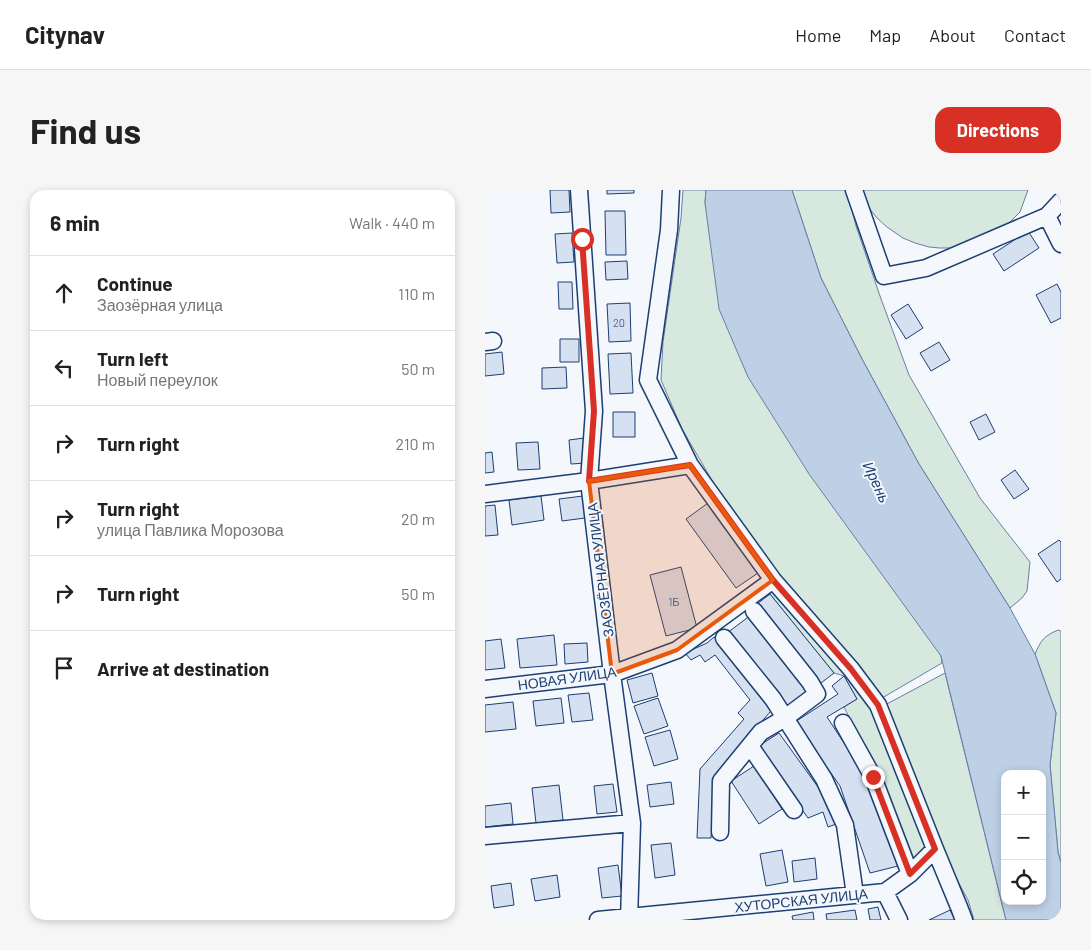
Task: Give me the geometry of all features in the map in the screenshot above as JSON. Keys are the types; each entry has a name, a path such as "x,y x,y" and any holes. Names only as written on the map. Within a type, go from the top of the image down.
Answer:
{"street":[{"name":"ЗАОЗЁРНАЯ УЛИЦА","path":"579,190 594,411 589,481 632,823 629,918"},
{"path":"671,190 669,230 648,380 690,465 773,580 851,669 878,705 964,920"},
{"path":"854,190 884,276 926,268 1047,216 1061,201"},
{"path":"1047,216 1061,244"},
{"path":"485,494 589,481 690,465"},
{"name":"НОВАЯ УЛИЦА","path":"485,690 612,674 677,650 773,580"},
{"path":"720,832 721,781 761,732 785,718 817,694 810,682 754,611"},
{"path":"724,638 773,699 824,779 845,825 855,895"},
{"path":"843,723 873,777 910,874"},
{"path":"750,746 794,810"},
{"path":"485,836 632,823"},
{"path":"899,920 885,892 910,874 935,849"},
{"name":"ХУТОРСКАЯ УЛИЦА","path":"598,920 885,892"}],"highlighted area":[{"path":"690,465 773,580 677,650 612,674 589,481"}],"shaded area":[{"path":"683,190 706,190 705,203 941,656 942,663 882,698 789,591 717,489 682,429 661,380 663,342 681,218"},
{"path":"792,190 847,190 856,226 909,375 980,498 1030,562 1027,591 1010,608 919,464 862,359 821,278"},
{"path":"860,190 1028,190 1020,212 1004,228 954,248 940,248 915,243 903,238 887,227 869,208"},
{"path":"770,589 876,708 929,841 911,863 878,774 844,707 857,699 844,676 834,673 770,594"},
{"path":"1058,630 1061,631 1061,863 1058,852 1050,765 1056,713 1035,654 1043,639"},
{"path":"945,673 1006,920 974,920 968,900 945,858 883,706"}],"water":[{"name":"Ирень","path":"706,190 792,190 821,278 862,359 919,464 1010,608 1035,654 1056,713 1050,765 1058,852 1061,863 1061,920 1006,920 1002,905 1046,905 1046,770 1001,770 1001,900 941,656 809,474 748,377 719,309 705,203"}],"building":[{"path":"550,190 569,190 570,212 551,213"},
{"path":"607,190 634,190 634,193 607,194"},
{"path":"605,211 625,211 626,255 606,255"},
{"path":"1028,231 1039,248 1004,271 993,254"},
{"path":"572,233 574,262 557,263 555,234"},
{"path":"627,261 628,279 606,280 605,262"},
{"path":"558,282 572,282 573,309 559,309"},
{"path":"1057,284 1061,292 1061,318 1051,323 1036,295"},
{"path":"630,303 631,341 609,342 607,304"},
{"path":"908,304 923,328 906,339 891,315"},
{"path":"560,339 579,339 579,362 560,362"},
{"path":"939,342 950,360 931,371 920,353"},
{"path":"502,352 504,374 485,376 485,354"},
{"path":"631,353 633,393 610,394 608,354"},
{"path":"566,367 567,388 542,389 542,368"},
{"path":"613,412 635,412 635,437 613,437"},
{"path":"986,414 995,432 979,440 970,422"},
{"path":"584,438 586,463 571,464 569,440"},
{"path":"538,442 540,469 518,470 516,443"},
{"path":"492,452 494,472 485,473 485,453"},
{"path":"1015,470 1029,489 1014,499 1001,480"},
{"path":"541,496 544,520 512,525 509,500"},
{"path":"583,496 585,518 562,521 559,499"},
{"path":"708,503 758,573 736,588 686,519"},
{"path":"495,505 498,535 485,536 485,506"},
{"path":"1059,540 1061,542 1061,579 1057,582 1038,554"},
{"path":"681,567 697,628 666,636 650,575"},
{"path":"770,594 834,673 821,683 757,604"},
{"path":"751,615 809,690 785,708 727,633"},
{"path":"554,635 557,665 520,668 517,639"},
{"path":"714,637 762,689 758,693 771,711 718,771 715,781 711,838 697,838 700,769 744,719 738,713 750,700 715,655 705,662 700,655 691,660 685,653 707,643"},
{"path":"501,639 505,668 485,670 485,641"},
{"path":"587,643 588,662 565,664 564,644"},
{"path":"652,673 658,696 633,703 627,680"},
{"path":"844,676 857,699 827,717 865,775 898,866 870,873 840,786 795,722 838,694 832,686"},
{"path":"589,693 593,720 572,722 568,695"},
{"path":"561,698 564,723 536,726 533,701"},
{"path":"658,698 668,726 644,734 634,706"},
{"path":"513,702 516,729 485,732 485,705"},
{"path":"670,730 678,759 654,766 645,737"},
{"path":"779,733 831,805 839,823 828,827 823,812 808,818 757,747"},
{"path":"754,766 782,809 759,824 731,781"},
{"path":"671,782 674,804 650,807 647,785"},
{"path":"613,784 617,812 597,814 594,786"},
{"path":"559,785 563,820 536,823 532,788"},
{"path":"511,803 513,824 485,827 485,806"},
{"path":"671,843 675,875 655,878 651,845"},
{"path":"782,850 788,882 766,886 760,854"},
{"path":"815,858 817,879 794,882 792,861"},
{"path":"618,865 622,896 602,898 598,868"},
{"path":"557,875 560,897 535,901 531,879"},
{"path":"511,883 514,905 494,908 491,886"},
{"path":"878,907 881,920 870,920 868,909"},
{"path":"855,910 857,920 827,920 826,914"},
{"path":"950,910 955,920 929,920"},
{"path":"813,912 814,920 793,920 792,916"}],"route":[{"path":"582,239 594,411 589,481 690,465 773,580 851,669 878,705 935,849 910,874 873,777"}]}
